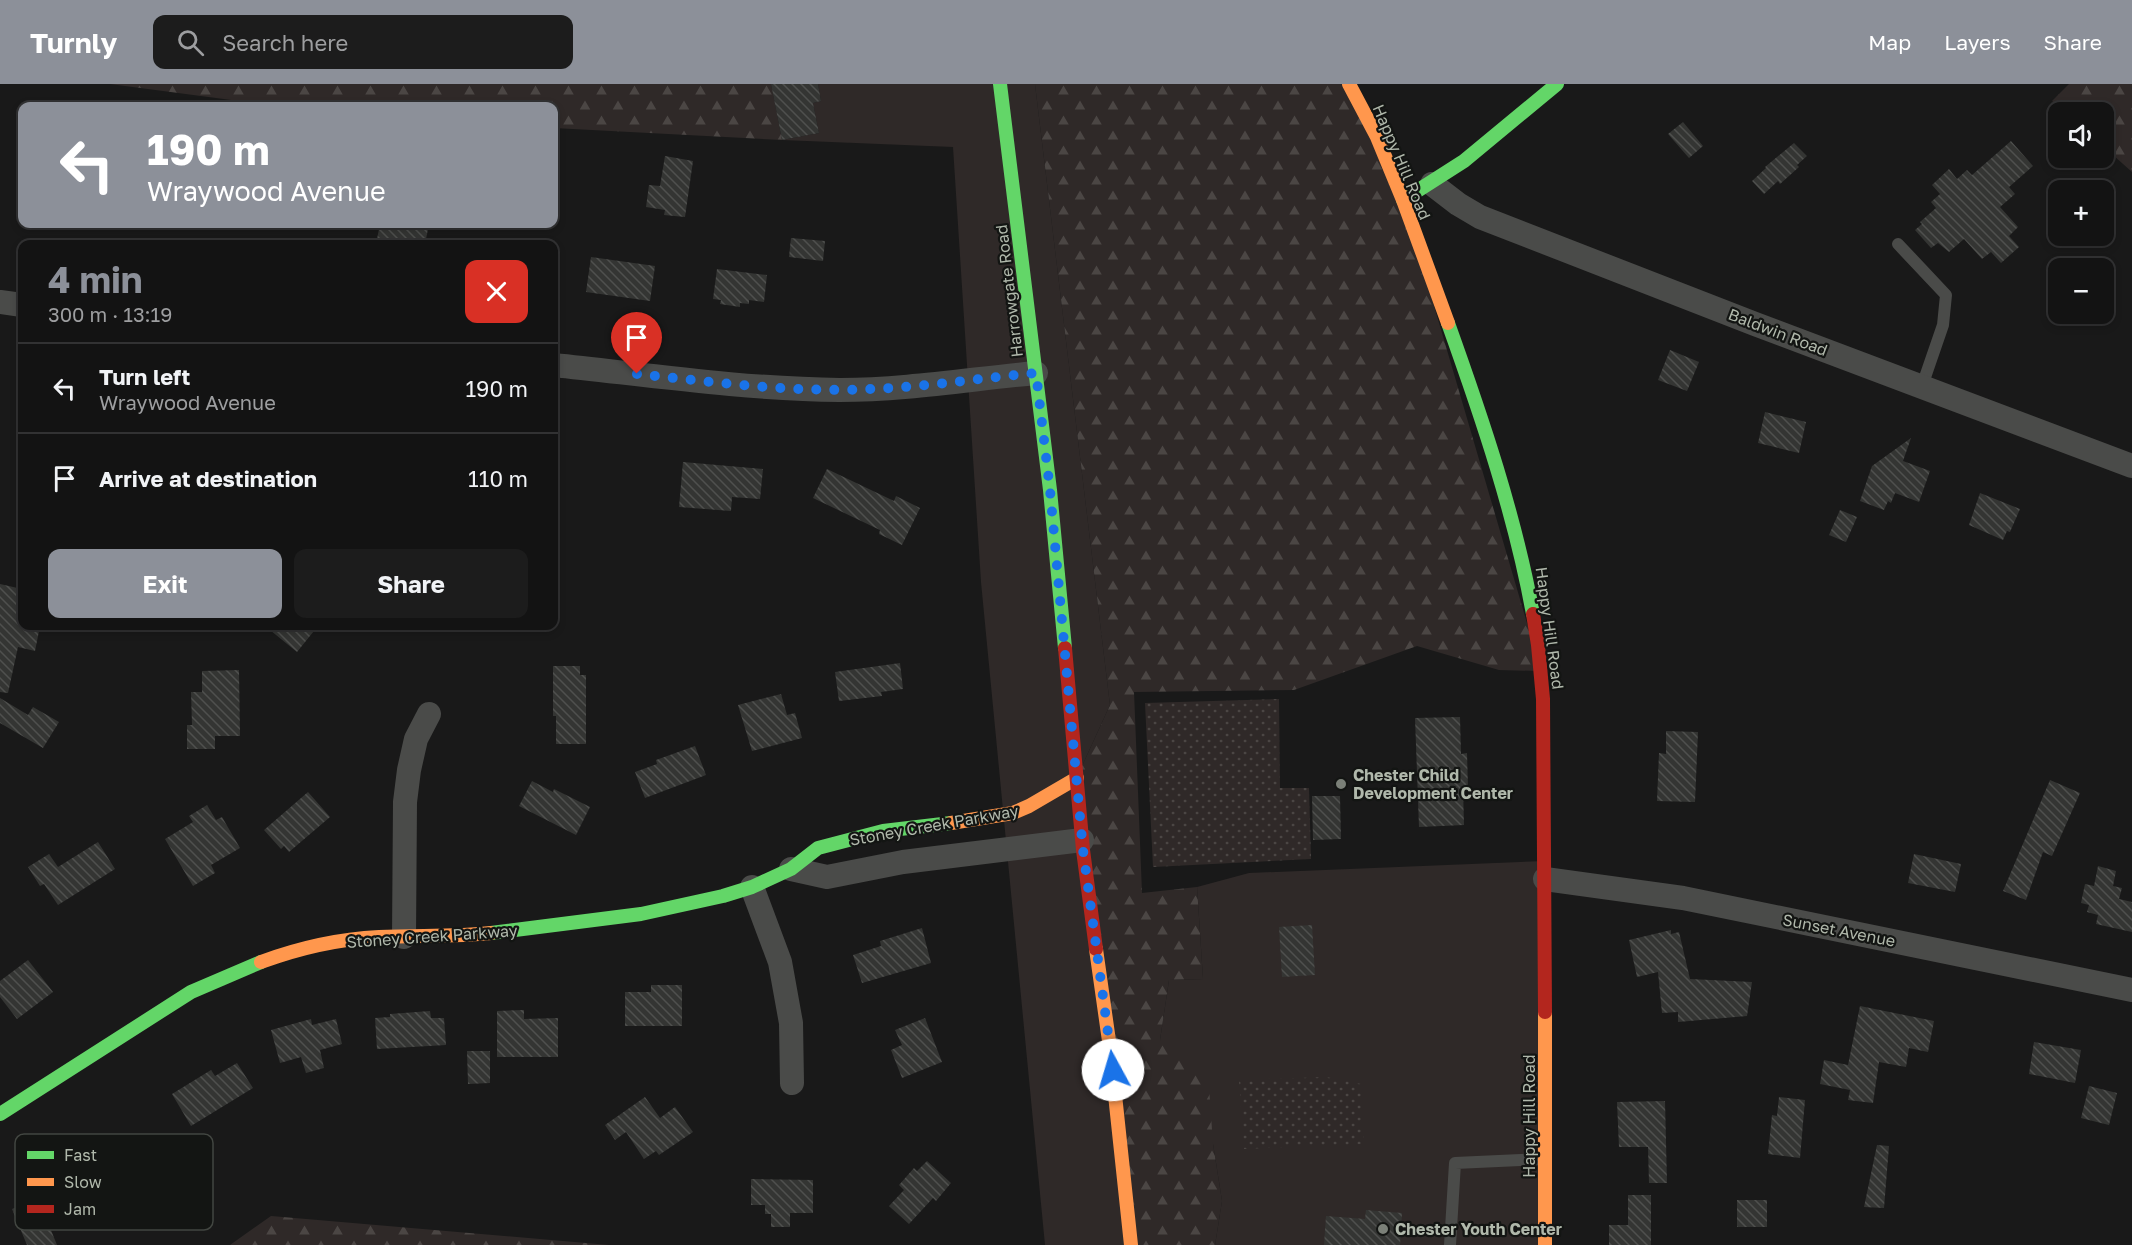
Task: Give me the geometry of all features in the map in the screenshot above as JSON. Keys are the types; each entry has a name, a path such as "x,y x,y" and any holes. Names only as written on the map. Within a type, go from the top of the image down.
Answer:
{"street":[{"name":"Harrowgate Road","path":"1000,84 1050,490 1082,840 1110,1048 1131,1245"},
{"name":"Happy Hill Road","path":"1349,84 1377,137 1449,325 1506,498 1524,564 1538,645 1543,699 1545,1245"},
{"path":"1403,200 1432,184 1470,157 1557,84"},
{"name":"Baldwin Road","path":"1432,184 1480,217 2132,466"},
{"path":"0,302 18,304"},
{"path":"558,365 761,387 841,390 1036,373"},
{"path":"404,937 405,802 416,739 429,714"},
{"name":"Stoney Creek Parkway","path":"0,1114 192,992 246,967 283,954 330,943 378,938 473,935 566,925 641,914 737,893 792,869 818,848 883,831 1013,813 1077,778"},
{"name":"Stoney Creek Parkway","path":"792,869 827,877 903,862 951,857 993,849 1082,840"},
{"name":"Sunset Avenue","path":"1545,879 1683,898 2132,990"},
{"path":"752,887 780,962 791,1023 792,1083"}],"lane":[{"path":"1898,244 1946,295 1943,325 1922,386"},
{"path":"1450,1245 1455,1163 1545,1159"}],"green space":[{"path":"110,84 771,84 782,140 558,128 558,102 247,102"},
{"path":"818,84 1035,84 1110,705 1078,775 1131,1245 1045,1245 981,582 953,147 782,140 819,133 813,103 821,101"},
{"path":"1035,84 1347,84 1403,200 1541,671 1499,670 1417,646 1294,690 1134,692 1142,893 1197,887 1203,979 1169,980 1160,1040 1185,1050 1208,1073 1213,1144 1222,1201 1215,1245 1131,1245 1078,775 1110,705"},
{"path":"2069,84 2132,84 2132,172 2114,156 2114,102 2052,101"},
{"path":"1279,699 1280,788 1309,788 1311,859 1153,867 1145,703"},
{"path":"1545,861 1546,1245 1215,1245 1222,1201 1213,1144 1160,1040 1169,980 1203,979 1197,887 1249,873"},
{"path":"1326,1077 1361,1084 1364,1144 1244,1149 1239,1080"},
{"path":"271,1216 609,1245 230,1245"}],"building":[{"path":"771,84 818,84 821,101 813,103 819,133 782,140"},
{"path":"1683,122 1703,146 1689,158 1668,134"},
{"path":"2011,141 2033,166 2009,187 2015,194 2000,207 2018,227 2009,236 2019,247 2001,263 1991,252 1982,259 1964,239 1949,252 1938,243 1931,248 1915,230 1922,224 1920,222 1936,208 1931,202 1940,194 1932,185 1949,169 1957,179 1967,170 1972,175"},
{"path":"1794,143 1807,156 1797,165 1799,167 1780,184 1778,181 1764,194 1752,181"},
{"path":"665,156 693,161 685,217 664,215 665,210 646,207 649,185 660,186"},
{"path":"379,228 428,228 426,240 377,240"},
{"path":"791,238 825,241 823,261 789,257"},
{"path":"591,257 655,266 650,301 586,292"},
{"path":"717,269 767,275 764,302 749,300 749,304 740,303 740,307 720,304 721,300 713,299"},
{"path":"1670,350 1699,362 1687,391 1658,380"},
{"path":"1765,412 1806,422 1799,453 1758,443"},
{"path":"1911,438 1903,461 1930,471 1919,502 1895,493 1891,503 1888,501 1884,510 1860,501 1872,466"},
{"path":"683,462 763,469 760,499 732,497 731,511 679,507"},
{"path":"827,469 894,501 896,496 920,508 902,545 879,534 880,530 813,498"},
{"path":"1980,493 2020,509 2010,532 2007,531 2003,540 1969,525"},
{"path":"1840,510 1857,517 1846,542 1829,535"},
{"path":"0,584 18,588 18,630 39,630 35,651 18,647 8,693 0,692"},
{"path":"270,630 315,630 297,652"},
{"path":"900,663 903,689 881,692 882,696 839,701 835,672"},
{"path":"553,666 580,666 580,675 586,675 586,744 556,744 556,716 553,716"},
{"path":"239,670 240,736 215,736 215,749 187,749 187,725 192,725 191,692 202,692 202,671"},
{"path":"781,694 787,715 795,713 802,738 752,751 738,705"},
{"path":"0,698 28,715 33,707 59,722 43,748 0,723"},
{"name":"Chester Child Development Center","path":"1460,717 1461,754 1467,753 1468,788 1463,788 1464,825 1419,827 1415,718"},
{"path":"1666,731 1698,732 1695,802 1657,801 1659,753 1666,754"},
{"path":"695,746 706,775 645,798 635,772 657,764 656,760"},
{"path":"2050,780 2080,793 2052,856 2043,852 2026,900 2003,891"},
{"path":"532,781 590,807 576,835 519,806"},
{"path":"308,792 330,817 289,852 284,846 281,849 264,830"},
{"path":"1312,796 1340,796 1341,839 1313,840"},
{"path":"207,805 216,820 222,817 240,848 211,865 215,873 193,886 165,839 193,822 189,816"},
{"path":"98,842 115,869 58,905 44,884 40,886 28,867 49,854 58,867"},
{"path":"1914,854 1961,864 1955,892 1908,883"},
{"path":"2098,866 2116,871 2113,886 2122,888 2119,899 2132,902 2132,932 2096,924 2098,915 2087,912 2089,905 2081,903 2085,884 2094,886"},
{"path":"1312,925 1315,975 1282,977 1279,927"},
{"path":"922,928 931,963 862,983 853,955 881,946 880,941"},
{"path":"1671,930 1671,934 1679,932 1690,979 1752,982 1747,1016 1678,1022 1678,1012 1662,1013 1658,972 1637,977 1629,940"},
{"path":"28,960 53,992 17,1019 0,997 0,981"},
{"path":"651,985 682,985 682,1026 625,1026 625,992 651,992"},
{"path":"1860,1006 1934,1021 1928,1052 1909,1048 1906,1067 1879,1062 1873,1103 1848,1100 1850,1090 1820,1084 1824,1060 1848,1065"},
{"path":"524,1010 524,1019 558,1018 558,1057 497,1057 497,1011"},
{"path":"430,1011 431,1018 444,1018 446,1045 377,1049 375,1018 390,1017 390,1014"},
{"path":"925,1018 942,1062 902,1078 891,1050 902,1045 895,1030"},
{"path":"311,1019 312,1025 336,1019 342,1044 320,1050 324,1068 306,1073 301,1057 280,1063 271,1030"},
{"path":"2034,1042 2081,1050 2075,1083 2029,1074"},
{"path":"467,1051 490,1051 490,1083 468,1084"},
{"path":"237,1063 253,1088 191,1126 172,1094 211,1070 215,1076"},
{"path":"2089,1086 2117,1093 2109,1125 2081,1118"},
{"path":"645,1097 660,1118 675,1107 693,1132 659,1155 656,1151 644,1159 626,1132 615,1140 605,1125"},
{"path":"1779,1097 1805,1100 1800,1158 1768,1154 1772,1115 1777,1116"},
{"path":"1665,1101 1667,1183 1649,1183 1648,1147 1619,1147 1617,1102"},
{"path":"1877,1145 1889,1146 1884,1208 1864,1207"},
{"path":"927,1161 951,1183 936,1201 933,1198 909,1224 889,1206 904,1190 899,1185 914,1168 917,1171"},
{"path":"751,1179 813,1180 813,1213 790,1213 790,1227 771,1227 771,1214 765,1214 765,1205 751,1205"},
{"path":"1628,1195 1651,1195 1651,1245 1609,1245 1609,1225 1628,1225"},
{"path":"1737,1200 1767,1200 1767,1227 1737,1227"},
{"path":"1366,1210 1402,1213 1400,1245 1324,1245 1326,1216 1365,1219"},
{"path":"21,1230 51,1230 57,1245 27,1245"}],"traffic: fast":[{"path":"1000,84 1050,490 1065,648"},
{"path":"1403,200 1464,161 1557,84"},
{"path":"1448,323 1507,503 1533,614"},
{"path":"491,933 641,914 723,896 752,887 791,869 818,848 883,831 951,823"},
{"path":"0,1114 191,992 261,962"}],"traffic: slow":[{"path":"1349,84 1377,137 1403,200 1448,323"},
{"path":"951,823 1013,813 1077,778"},
{"path":"261,962 304,948 349,940 491,933"},
{"path":"1096,949 1110,1048 1131,1245"},
{"path":"1545,1012 1545,1245"}],"traffic: jam":[{"path":"1533,614 1543,699 1545,1012"},
{"path":"1065,648 1083,850 1096,949"}],"place":[{"name":"Chester Child Development Center","path":"1341,784"},
{"name":"Chester Youth Center","path":"1383,1229"}],"route":[{"path":"637,374 761,387 841,390 1036,373 1050,490 1083,850 1113,1070"}]}
